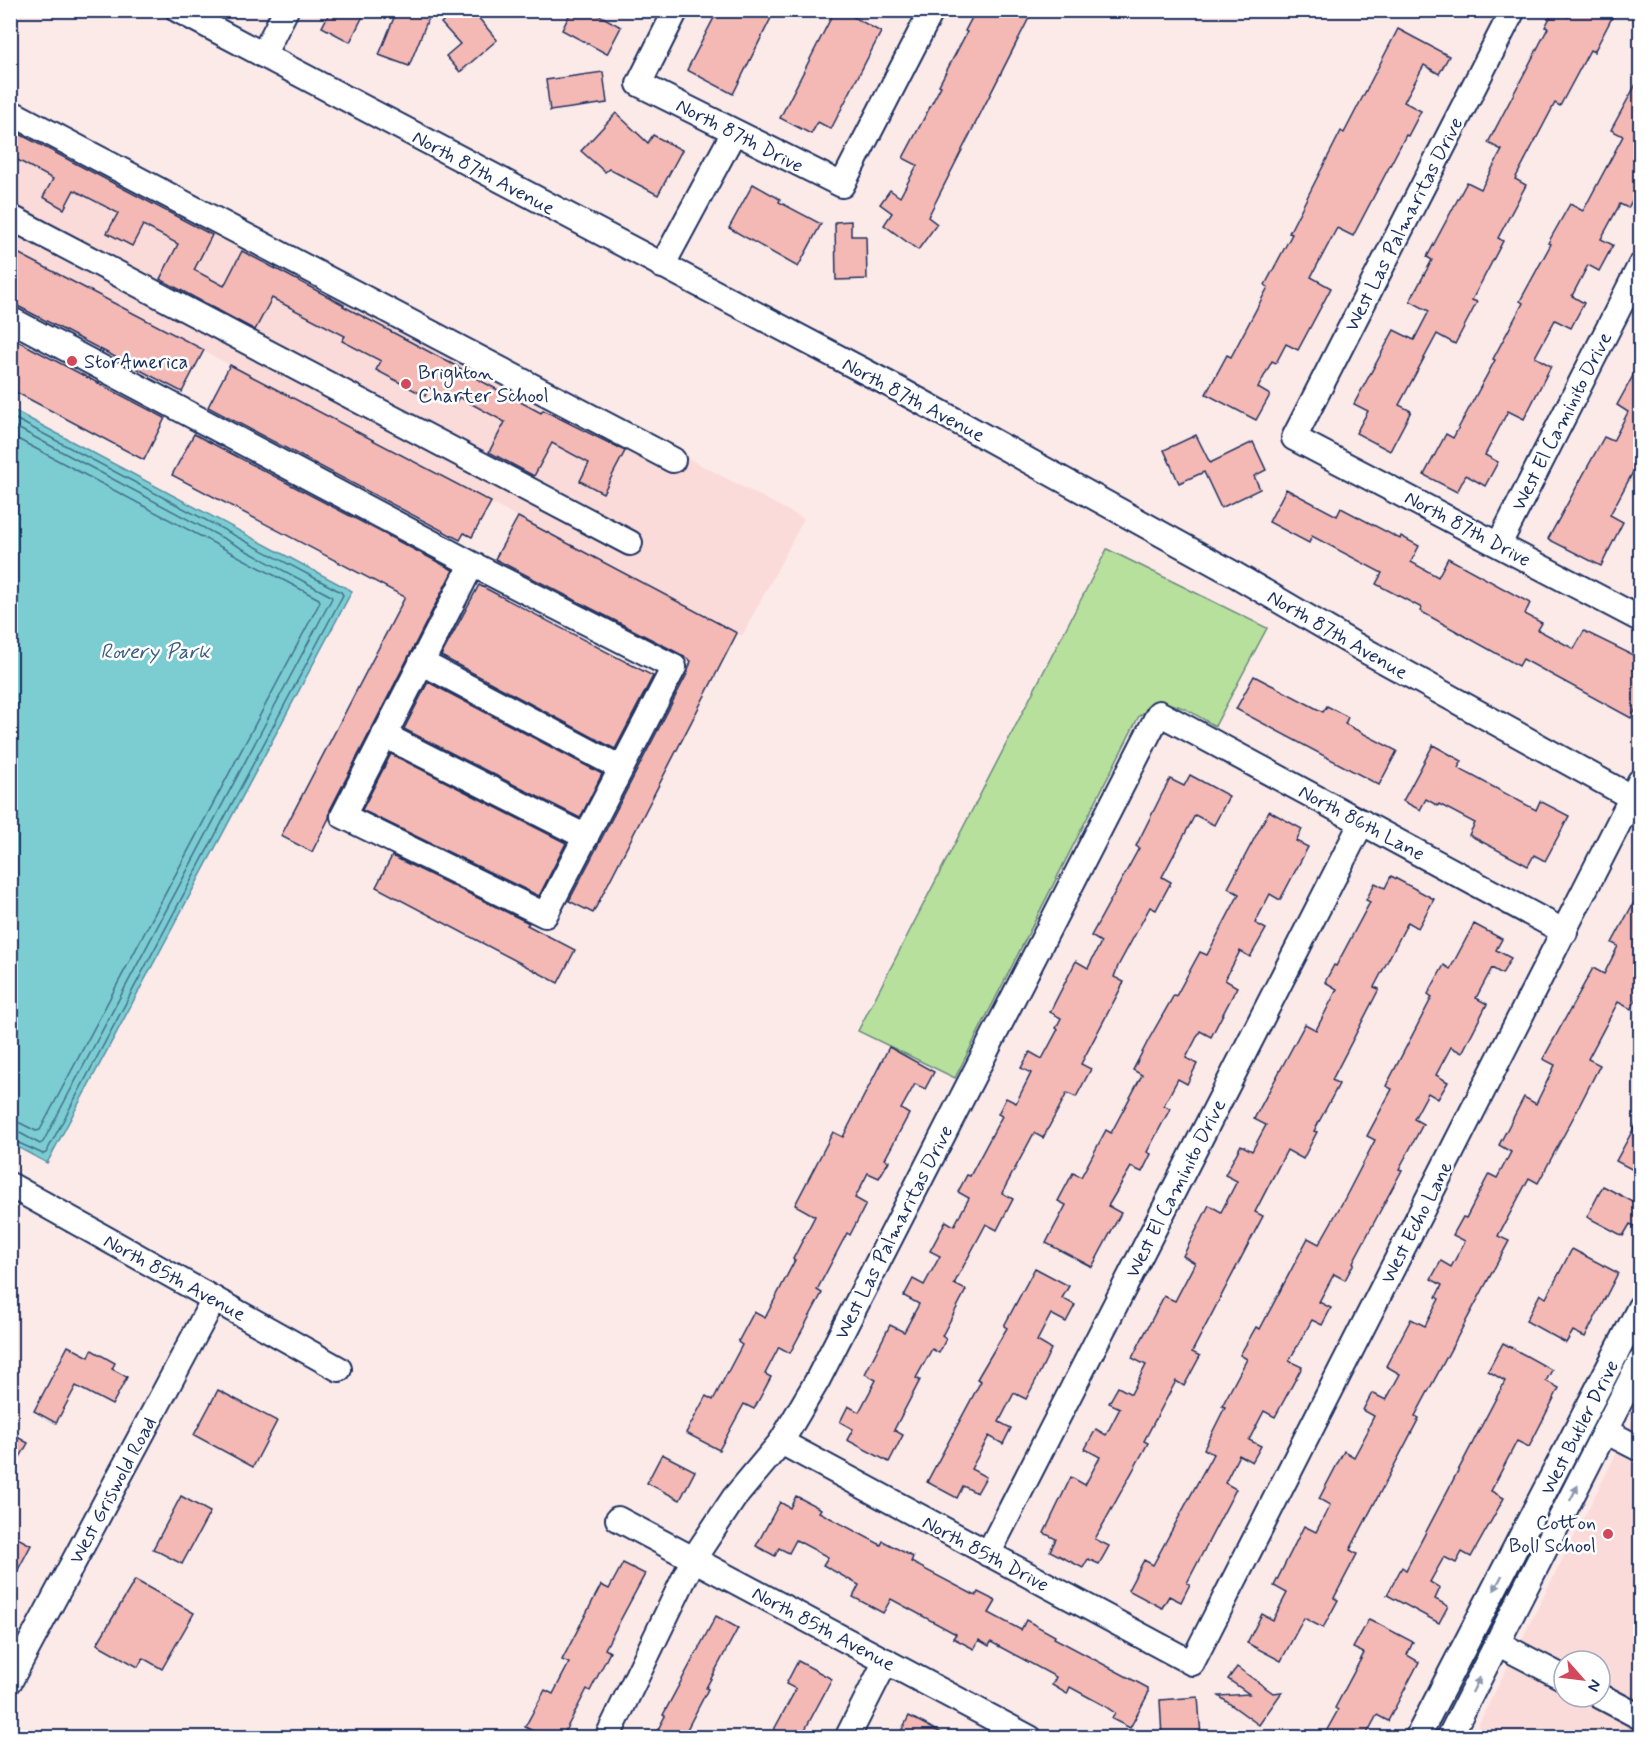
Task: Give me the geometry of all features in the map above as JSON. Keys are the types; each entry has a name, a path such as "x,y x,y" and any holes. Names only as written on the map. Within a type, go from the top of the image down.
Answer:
{"street":[{"name":"North 87th Avenue","path":"178,10 910,396 1234,574 1356,646 1638,794"},
{"path":"262,56 286,10"},
{"name":"North 87th Drive","path":"676,10 639,84 842,186 932,10"},
{"name":"West Las Palmaritas Drive","path":"1294,438 1513,10"},
{"path":"10,112 673,460"},
{"path":"662,266 734,132"},
{"path":"10,218 630,543"},
{"name":"West El Caminito Drive","path":"1499,544 1641,266"},
{"path":"10,319 472,564 674,667 545,915 343,816 472,564"},
{"name":"North 87th Drive","path":"1294,438 1641,619"},
{"path":"421,662 621,768"},
{"name":"West Las Palmaritas Drive","path":"606,1737 694,1558 734,1498 781,1442 817,1381 1159,713"},
{"name":"North 86th Lane","path":"1159,713 1565,932"},
{"path":"384,735 586,837"},
{"name":"West Echo Lane","path":"1192,1663 1565,932 1638,794"},
{"name":"West El Caminito Drive","path":"988,1554 1362,822"},
{"name":"North 85th Avenue","path":"10,1185 339,1369"},
{"name":"West Griswold Road","path":"10,1681 214,1299"},
{"name":"West Butler Drive","path":"1417,1737 1641,1307"},
{"name":"West Butler Drive","path":"1449,1737 1641,1362"},
{"path":"1605,1431 1641,1449"},
{"name":"North 85th Drive","path":"781,1442 1192,1663"},
{"name":"North 85th Avenue","path":"618,1519 1030,1737"},
{"path":"1497,1643 1552,1672"},
{"path":"847,1737 886,1661"},
{"path":"1612,1702 1641,1718"}],"shaded area":[{"name":"Brighton Charter School","path":"10,103 804,519 742,636 11,249"},
{"name":"Cotton Boll School","path":"1640,1407 1640,1737 1472,1737"}],"green space":[{"path":"1107,549 1267,628 1215,726 1187,710 1169,704 1150,709 1139,716 955,1078 858,1031"}],"water":[{"name":"Rovery Park","path":"11,409 352,591 47,1163 10,1143"}],"building":[{"path":"331,10 366,10 350,42 322,27"},
{"path":"397,10 406,10 428,19 409,66 379,55"},
{"path":"455,10 472,10 497,40 460,72 446,56 460,44 441,23"},
{"path":"572,10 590,10 621,27 607,54 562,30"},
{"path":"718,10 775,10 733,94 687,70"},
{"path":"835,10 841,10 881,32 831,129 818,122 811,134 780,118"},
{"path":"976,10 1033,10 928,217 937,224 918,250 884,225 892,213 880,204 890,190 900,197 917,165 903,158 941,86 939,85"},
{"path":"1554,10 1568,17 1571,10 1616,10 1594,52 1590,50 1560,106 1555,103 1515,179 1526,185 1498,238 1503,241 1472,300 1477,302 1455,344 1437,334 1399,405 1411,411 1390,451 1356,433 1368,411 1354,404 1394,330 1414,340 1429,311 1410,301 1432,260 1427,257 1467,182 1481,189 1502,150 1488,143 1548,28 1545,27"},
{"path":"1398,29 1449,56 1439,74 1424,65 1404,102 1421,111 1408,136 1406,135 1353,236 1337,228 1311,277 1331,288 1298,350 1286,344 1276,363 1272,361 1258,388 1270,395 1256,420 1206,394 1227,355 1231,357 1268,287 1265,285 1292,234 1289,233 1341,131 1344,133"},
{"path":"603,72 607,103 550,111 546,80"},
{"path":"1641,75 1641,185 1628,208 1620,204 1601,239 1613,245 1599,271 1588,265 1572,296 1584,303 1571,328 1555,320 1535,357 1551,366 1524,419 1508,411 1485,455 1498,462 1485,486 1466,475 1457,492 1424,475 1446,434 1453,438 1495,360 1493,359 1523,303 1520,301 1570,204 1583,211 1623,136 1611,130"},
{"path":"616,113 648,143 653,135 682,150 658,195 609,169 605,172 581,151"},
{"path":"10,129 212,235 194,270 224,286 242,251 541,413 543,410 625,451 603,493 580,481 589,463 552,443 534,476 489,452 505,422 459,397 456,402 429,388 425,396 376,370 381,361 342,341 345,336 272,298 255,330 160,279 178,244 143,225 132,246 107,233 118,213 74,190 64,209 43,197 53,179 10,156"},
{"path":"753,184 780,199 779,202 821,224 798,267 729,228"},
{"path":"851,221 851,236 866,236 867,279 836,280 835,222"},
{"path":"10,249 204,350 182,392 10,302"},
{"path":"10,337 165,418 144,460 10,389"},
{"path":"1641,361 1641,457 1610,515 1623,522 1601,566 1548,539 1604,437 1613,441 1628,412 1617,405"},
{"path":"230,365 491,502 472,537 464,533 460,540 208,407"},
{"path":"194,434 453,570 330,810 329,818 312,852 281,836 405,597 172,475"},
{"path":"1196,435 1210,463 1253,442 1266,470 1254,476 1260,489 1221,508 1204,472 1179,483 1164,450"},
{"path":"1286,489 1337,516 1341,508 1400,539 1401,536 1419,546 1411,562 1438,577 1448,558 1530,603 1525,614 1542,623 1538,630 1574,649 1584,631 1639,658 1633,670 1641,674 1641,700 1631,718 1523,659 1519,666 1420,611 1422,608 1376,584 1382,573 1312,536 1309,543 1269,522"},
{"path":"518,517 737,633 593,913 569,901 687,674 691,661 495,559"},
{"path":"479,585 653,676 615,749 441,656"},
{"path":"1254,676 1323,712 1327,706 1348,717 1345,724 1397,751 1379,785 1236,709"},
{"path":"428,682 602,774 580,818 404,729"},
{"path":"1433,745 1462,761 1458,768 1536,810 1540,801 1569,816 1545,861 1534,855 1528,866 1469,835 1475,823 1439,804 1438,806 1426,799 1420,810 1403,801"},
{"path":"391,754 566,843 539,896 362,810"},
{"path":"1190,775 1229,796 1214,825 1195,815 1162,877 1171,882 1156,910 1150,907 1118,966 1114,977 1124,982 1081,1064 1091,1069 1076,1097 1067,1093 1043,1138 1034,1133 1002,1193 1013,1199 997,1230 986,1224 954,1284 966,1290 942,1336 946,1339 939,1353 932,1349 916,1378 920,1380 894,1430 903,1435 889,1462 847,1440 853,1429 840,1422 848,1406 859,1412 876,1380 865,1374 890,1325 904,1332 919,1304 904,1296 913,1279 924,1285 940,1256 930,1251 946,1221 954,1226 969,1198 958,1192 967,1175 970,1176 1002,1116 998,1114 1006,1098 1016,1103 1031,1073 1021,1068 1030,1052 1042,1059 1058,1029 1056,1028 1061,1018 1050,1012 1076,961 1088,968 1101,942 1091,936 1139,848 1136,846 1170,779 1184,786"},
{"path":"1269,811 1302,829 1296,841 1308,847 1280,900 1270,894 1255,923 1266,929 1250,957 1240,951 1225,980 1237,987 1211,1037 1200,1031 1186,1058 1197,1064 1187,1084 1178,1079 1164,1105 1170,1109 1147,1152 1151,1154 1142,1172 1131,1167 1108,1206 1121,1213 1092,1267 1046,1243 1066,1205 1058,1201 1073,1173 1081,1177 1106,1130 1111,1133 1142,1075 1133,1070 1149,1039 1200,952 1207,955 1239,894 1228,888"},
{"path":"392,856 529,923 527,925 575,950 558,983 376,887"},
{"path":"1391,876 1434,899 1418,928 1408,922 1374,987 1379,989 1332,1080 1339,1084 1314,1131 1317,1132 1303,1159 1287,1150 1255,1212 1263,1216 1192,1352 1200,1356 1184,1386 1176,1381 1144,1441 1148,1443 1095,1539 1109,1546 1099,1564 1088,1559 1083,1568 1050,1551 1056,1539 1044,1533 1071,1477 1085,1485 1100,1457 1085,1449 1096,1429 1106,1435 1120,1408 1109,1403 1118,1387 1131,1394 1146,1365 1132,1358 1164,1296 1175,1301 1195,1263 1183,1256 1209,1205 1221,1212 1237,1181 1225,1175 1241,1145 1252,1151 1266,1125 1254,1119 1305,1024 1316,1030 1331,1001 1337,989 1325,982 1370,902 1366,900 1375,883 1385,888"},
{"path":"1641,889 1641,991 1631,1009 1618,1002 1588,1059 1600,1065 1573,1118 1538,1183 1529,1178 1498,1236 1509,1241 1415,1416 1419,1418 1350,1550 1357,1554 1334,1598 1338,1600 1323,1628 1304,1618 1281,1661 1247,1643 1262,1614 1273,1620 1287,1593 1274,1586 1304,1526 1316,1532 1330,1505 1319,1499 1344,1451 1354,1457 1369,1429 1374,1416 1363,1410 1372,1393 1386,1400 1400,1374 1386,1366 1411,1319 1425,1326 1439,1299 1436,1297 1442,1285 1431,1279 1441,1261 1451,1267 1465,1241 1453,1235 1463,1217 1466,1218 1489,1174 1497,1178 1511,1152 1499,1145 1524,1097 1536,1104 1555,1065 1543,1059 1593,968 1604,974 1618,946 1612,943"},
{"path":"1474,924 1502,939 1496,950 1511,958 1502,974 1492,968 1476,998 1487,1004 1462,1053 1451,1047 1436,1075 1448,1082 1438,1099 1428,1093 1414,1119 1423,1124 1345,1280 1334,1274 1319,1302 1331,1308 1322,1325 1312,1320 1289,1361 1302,1367 1275,1417 1264,1411 1249,1440 1261,1446 1252,1462 1239,1455 1225,1483 1236,1489 1187,1583 1190,1584 1181,1602 1169,1596 1162,1608 1128,1590 1144,1560 1153,1565 1213,1454 1204,1449 1225,1407 1222,1406 1247,1359 1240,1355 1256,1327 1260,1329 1308,1238 1319,1244 1345,1198 1375,1140 1367,1136 1392,1089 1386,1086 1432,997 1428,994 1444,965 1450,969"},
{"path":"889,1047 934,1072 925,1089 915,1084 901,1109 909,1114 885,1159 889,1161 879,1178 868,1173 855,1198 866,1204 850,1235 847,1233 817,1290 822,1293 790,1353 779,1347 765,1374 771,1377 754,1409 744,1404 719,1450 686,1433 706,1396 713,1400 742,1345 738,1342 754,1312 765,1318 815,1216 795,1205 833,1132 843,1137"},
{"path":"1641,1115 1641,1174 1616,1161"},
{"path":"1603,1186 1641,1206 1641,1229 1630,1224 1623,1236 1587,1217"},
{"path":"1572,1249 1618,1273 1585,1337 1573,1331 1566,1343 1526,1321 1540,1294 1546,1298"},
{"path":"1035,1268 1069,1286 1062,1298 1075,1305 1066,1322 1051,1314 1037,1341 1051,1349 1035,1382 1026,1399 1014,1393 999,1422 1011,1428 1003,1444 989,1436 971,1469 986,1477 977,1493 963,1486 957,1498 927,1482 981,1381 977,1379 1007,1328 1004,1326"},
{"path":"1503,1343 1552,1370 1546,1381 1559,1388 1529,1447 1517,1441 1491,1491 1504,1498 1471,1557 1462,1552 1456,1563 1444,1557 1430,1582 1440,1588 1435,1599 1448,1606 1439,1623 1387,1595 1402,1567 1406,1570 1505,1381 1488,1371"},
{"path":"68,1346 89,1357 92,1350 115,1363 112,1369 127,1377 112,1405 76,1386 56,1423 34,1411"},
{"path":"218,1390 277,1421 253,1467 194,1435"},
{"path":"10,1433 28,1443 10,1475"},
{"path":"662,1454 695,1471 680,1500 647,1483"},
{"path":"181,1496 210,1512 182,1564 153,1549"},
{"path":"796,1496 821,1509 819,1512 881,1545 883,1541 913,1557 911,1562 976,1596 978,1592 996,1601 989,1613 1021,1630 1026,1620 1055,1636 1054,1638 1148,1688 1148,1694 1130,1728 1112,1719 1115,1713 1103,1705 1070,1687 1067,1694 1052,1685 1056,1677 991,1642 989,1646 979,1640 974,1649 953,1638 956,1634 891,1599 883,1613 853,1597 859,1585 823,1565 828,1557 796,1540 789,1553 779,1548 775,1556 756,1546 780,1502 790,1508"},
{"path":"10,1534 31,1545 10,1585"},
{"path":"623,1563 645,1574 605,1649 610,1652 590,1691 587,1689 562,1737 545,1737 525,1727 545,1690 553,1694 569,1663 562,1660 601,1585 609,1589"},
{"path":"135,1580 194,1613 162,1669 143,1658 138,1667 97,1644"},
{"path":"716,1616 738,1628 706,1688 708,1689 683,1737 654,1737 665,1716 663,1715"},
{"path":"1369,1619 1413,1642 1407,1655 1419,1662 1388,1721 1377,1715 1365,1737 1323,1737 1338,1710 1335,1708 1364,1653 1353,1648"},
{"path":"798,1661 832,1679 801,1737 770,1737 796,1689 786,1684"},
{"path":"1237,1667 1273,1693 1282,1692 1259,1725 1219,1696 1249,1694 1228,1679"},
{"path":"1198,1697 1201,1736 1162,1737 1160,1700"},
{"path":"909,1716 949,1737 898,1737"}],"place":[{"name":"StorAmerica","path":"72,361"},
{"name":"Brighton Charter School","path":"406,384"},
{"name":"Cotton Boll School","path":"1608,1534"}]}
